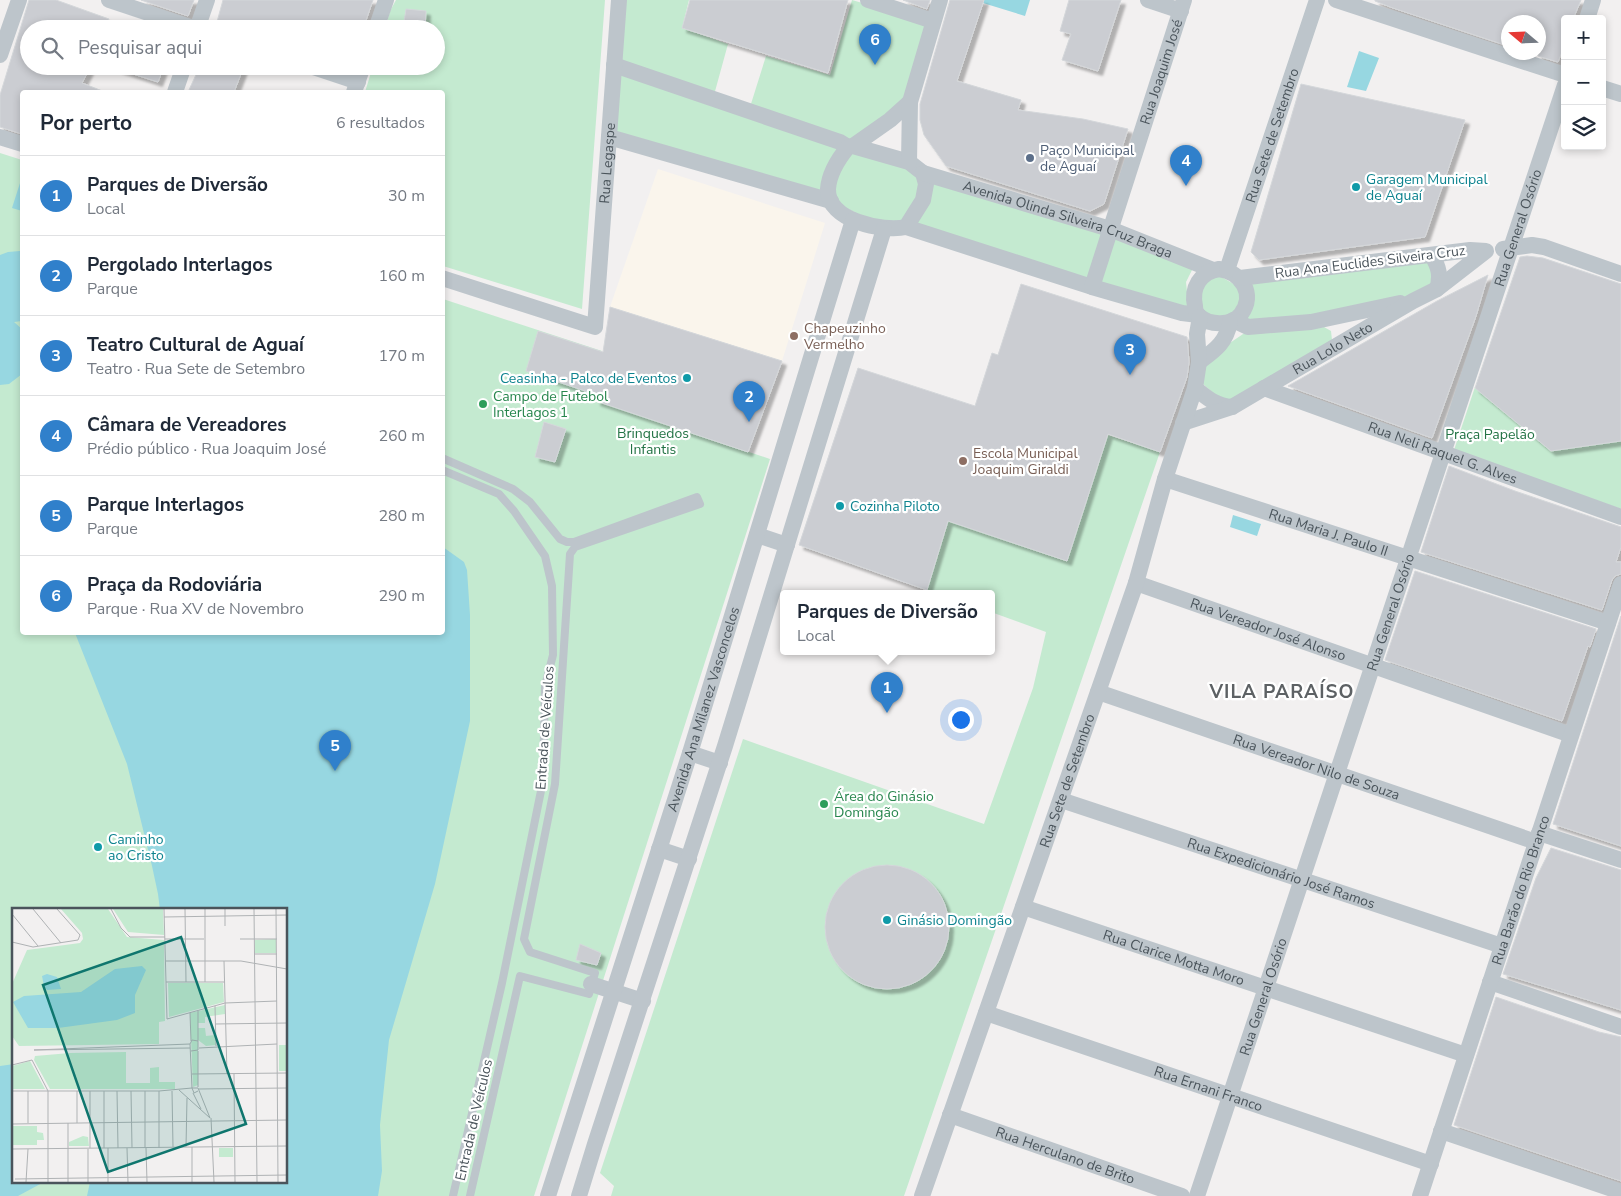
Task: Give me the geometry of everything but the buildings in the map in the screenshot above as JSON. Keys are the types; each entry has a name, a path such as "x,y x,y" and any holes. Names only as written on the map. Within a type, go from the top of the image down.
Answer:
{"street":[{"path":"0,55 19,0"},
{"path":"109,0 170,20"},
{"path":"200,20 208,0"},
{"path":"379,20 386,0"},
{"name":"Rua Legaspe","path":"445,279 595,327 619,0"},
{"path":"868,0 933,21"},
{"path":"909,162 910,102 940,0"},
{"path":"1148,0 1182,5"},
{"name":"Rua Sete de Setembro","path":"1227,273 1318,0"},
{"path":"1336,0 1561,74"},
{"path":"1588,15 1593,0"},
{"name":"Rua Joaquim José","path":"1092,287 1182,5"},
{"path":"614,65 851,146 909,162 923,172 926,184 923,200 906,227"},
{"path":"176,90 181,75"},
{"path":"330,75 356,87 360,75"},
{"path":"1606,89 1621,94"},
{"name":"Rua General Osório","path":"1197,1196 1561,97"},
{"path":"910,102 890,120 851,146 834,169 828,189 831,201 841,212 853,220 884,229 906,227 1092,287 1182,314 1199,316 1214,323 1231,321 1248,327 1311,322 1413,300"},
{"path":"0,137 20,143"},
{"path":"609,137 831,201"},
{"name":"Avenida Olinda Silveira Cruz Braga","path":"923,172 1110,229 1227,273"},
{"name":"Avenida Ana Milanez Vasconcelos","path":"548,1196 690,753 853,220"},
{"path":"579,1196 594,1144 643,1001 720,763 884,229"},
{"name":"Rua Ana Euclides Silveira Cruz","path":"1227,273 1432,256 1470,250 1480,256 1532,245 1544,247 1621,274"},
{"path":"1432,256 1438,265 1440,280 1437,289"},
{"name":"Rua Lolo Neto","path":"1183,423 1232,407 1413,300 1437,289 1480,256"},
{"path":"1199,316 1193,296 1196,285 1203,276 1227,273 1246,288 1246,303 1241,314 1231,321 1228,334 1218,347 1199,362"},
{"name":"Rua Sete de Setembro","path":"922,1196 1136,583 1165,479 1194,388 1199,362 1197,334 1199,316"},
{"path":"1194,388 1214,403 1232,407"},
{"name":"Rua Neli Raquel G. Alves","path":"1264,388 1621,517"},
{"name":"Rua Maria J. Paulo II","path":"1165,479 1608,623"},
{"path":"757,535 787,545"},
{"name":"Rua Vereador José Alonso","path":"1136,583 1571,735"},
{"name":"Rua Barão do Rio Branco","path":"1420,1196 1621,584"},
{"name":"Rua Vereador Nilo de Souza","path":"1098,692 1337,774 1538,838 1621,860"},
{"path":"690,753 720,763"},
{"name":"Rua Expedicionário José Ramos","path":"1061,800 1502,946"},
{"path":"659,849 689,859"},
{"name":"Rua Clarice Motta Moro","path":"1023,907 1466,1055"},
{"path":"1490,982 1621,1027"},
{"path":"592,984 643,1001"},
{"name":"Rua Ernani Franco","path":"986,1013 1430,1164"},
{"name":"Rua Herculano de Brito","path":"950,1115 1182,1196"},
{"path":"1441,1132 1621,1192"}],"lane":[{"name":"Entrada de Veículos","path":"445,459 513,489 530,502 560,539 567,542 574,542 697,497 700,504 575,547 570,554 555,784 524,939 530,952 595,973 589,994 520,976 470,1196"},
{"name":"Entrada de Veículos","path":"445,471 499,494 545,556 552,586 552,655 545,686 543,781 502,983 453,1196"}],"shaded area":[{"path":"658,169 825,223 782,361 610,307"}],"green space":[{"path":"396,0 605,0 582,309 445,267 445,90 366,90 370,75 445,75 445,20 388,20"},
{"path":"622,0 689,0 682,28 728,44 714,95 620,62"},
{"path":"852,0 931,23 906,99 849,144 750,107 766,56 830,75"},
{"path":"619,70 839,144 828,198 614,133"},
{"path":"849,149 908,164 924,185 905,225 885,227 832,201 835,170"},
{"name":"Brinquedos Infantis","path":"0,153 20,159 20,635 445,635 445,300 602,351 596,401 770,459 534,1196 0,1196"},
{"path":"926,177 1110,232 1193,268 1186,282 1189,311 909,226"},
{"path":"1432,260 1438,281 1413,299 1249,325 1240,317 1245,279"},
{"path":"1213,272 1244,290 1234,317 1203,315 1197,286"},
{"path":"1324,327 1331,331 1332,340 1231,402 1222,401 1202,383 1205,364 1221,349 1246,332"},
{"name":"Praça Papelão","path":"1475,387 1551,451 1621,441 1621,509 1454,450"},
{"name":"Área do Ginásio Domingão","path":"1108,435 1160,452 904,1196 611,1196 614,1186 600,1173 743,739 984,824 1033,688 1046,632 995,613 995,590 927,590 948,521 1067,561"}],"water":[{"path":"984,0 1030,0 1025,16 983,3"},
{"path":"1359,51 1379,58 1366,91 1347,87"},
{"path":"20,183 20,210 12,208"},
{"path":"20,251 20,321 14,322 20,327 20,376 9,384 0,385 0,255"},
{"path":"1233,515 1261,524 1257,536 1230,527"},
{"path":"445,548 464,562 467,570 470,615 470,721 435,884 389,1040 380,1125 382,1171 378,1196 87,1196 90,1184 288,1184 288,908 160,908 152,866 127,764 76,635 445,635"},
{"path":"12,1064 12,1184 40,1184 18,1196 0,1196 0,1066"}],"place":[{"name":"Praça da Rodoviária","path":"875,65"},
{"name":"Paço Municipal de Aguaí","path":"1030,158"},
{"name":"Câmara de Vereadores","path":"1186,186"},
{"name":"Garagem Municipal de Aguaí","path":"1356,187"},
{"name":"Chapeuzinho Vermelho","path":"794,336"},
{"name":"Teatro Cultural de Aguaí","path":"1130,375"},
{"name":"Ceasinha - Palco de Eventos","path":"687,378"},
{"name":"Campo de Futebol Interlagos 1","path":"483,404"},
{"name":"Pergolado Interlagos","path":"749,422"},
{"name":"Escola Municipal Joaquim Giraldi","path":"963,461"},
{"name":"Cozinha Piloto","path":"840,506"},
{"name":"Parques de Diversão","path":"887,713"},
{"name":"Parque Interlagos","path":"335,771"},
{"name":"Área do Ginásio Domingão","path":"824,804"},
{"name":"Caminho ao Cristo","path":"98,847"},
{"name":"Ginásio Domingão","path":"887,920"}],"district":[{"name":"VILA PARAÍSO","path":"1282,692"}]}
